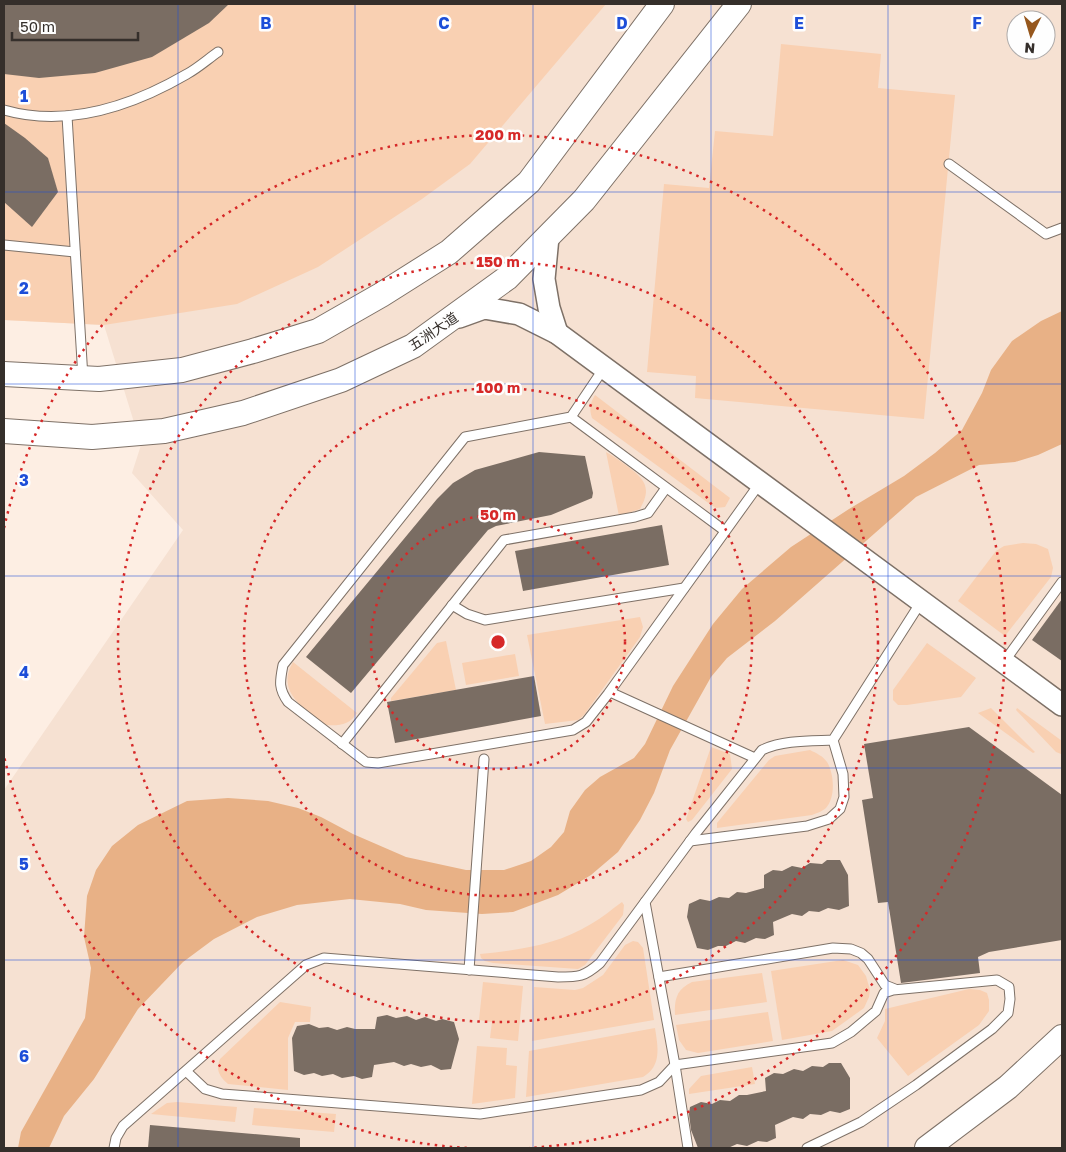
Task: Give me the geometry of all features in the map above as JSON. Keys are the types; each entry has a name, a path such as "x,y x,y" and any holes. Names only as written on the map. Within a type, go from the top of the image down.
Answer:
{"main road":[{"name":"五洲大道","path":"4,431 92,437 164,431 244,413 341,380 413,346 507,278 584,200 739,4"},
{"path":"4,374 99,379 182,370 318,331 382,295 449,252 528,182 655,7"},
{"path":"927,1148 1008,1087 1062,1037"}],"street":[{"path":"548,236 544,279 549,308 557,333"},
{"path":"448,321 484,308 519,314 557,333 1062,705"}],"lane":[{"path":"4,110 21,115 67,116 99,112 137,98 188,74 218,52"},
{"path":"67,116 83,378"},
{"path":"949,164 1046,234 1062,228"},
{"path":"4,244 76,252"},
{"path":"604,368 571,417 465,437 283,665 280,680 282,692 288,702 366,762 378,762 573,730 586,722 610,692 760,482"},
{"path":"571,417 725,531"},
{"path":"342,744 504,540 636,517 648,513 666,488"},
{"path":"1004,662 1062,582"},
{"path":"452,605 467,614 485,620 684,588"},
{"path":"690,841 807,826 829,819 840,810 844,797 843,774 833,740 922,602"},
{"path":"610,692 755,758"},
{"path":"114,1148 116,1138 123,1126 306,965 324,958 579,978 589,973 600,963 690,841 762,750 771,745 833,740"},
{"path":"469,970 484,759"},
{"path":"645,902 688,1148"},
{"path":"659,976 833,948 851,948 868,959 885,985 895,989"},
{"path":"186,1071 205,1089 222,1094 480,1114 641,1090 659,1082 675,1065 832,1043 851,1032 876,1010 884,994 895,989 997,980 1009,987 1008,1013 985,1034 862,1122 807,1148"}],"shaded area":[{"path":"4,4 1062,4 1062,1148 4,1148 4,790 183,530 132,473 141,445 104,325 4,320"},
{"path":"4,4 606,4 470,164 422,199 318,267 237,304 104,325 4,320"},
{"path":"781,44 881,54 878,88 955,95 924,419 695,398 696,376 647,372 664,184 709,188 715,131 773,136"},
{"path":"1062,311 1062,444 1038,455 1015,462 979,465 916,497 775,621 727,658 711,677 670,750 654,793 640,820 618,852 591,875 558,895 513,912 482,914 426,910 400,904 350,899 297,905 257,917 214,939 183,962 138,1009 94,1079 64,1116 49,1148 18,1148 21,1132 85,1018 91,968 84,937 87,896 96,870 112,846 138,825 187,801 228,798 268,801 298,808 321,817 353,834 406,857 466,870 504,870 531,861 551,847 564,832 570,811 585,790 600,777 634,758 645,744 673,686 713,624 742,589 791,547 904,476 962,430 982,393 991,370 1012,341 1041,321"},
{"path":"595,395 730,498 725,507 716,508 707,502 592,418 590,406"},
{"path":"606,452 638,475 645,484 646,495 640,509 619,516"},
{"path":"1023,543 1036,544 1048,549 1053,568 1051,577 1005,636 958,601 996,551 1004,546"},
{"path":"640,617 643,627 640,637 584,715 578,720 545,724 527,635"},
{"path":"446,641 456,690 391,701 391,698 437,643"},
{"path":"927,643 976,678 961,697 898,705 893,700 893,690"},
{"path":"515,654 519,676 466,685 462,663"},
{"path":"293,662 357,713 354,717 344,724 325,725 301,706 290,691 288,682 288,673"},
{"path":"991,708 1035,752 1033,753 978,713"},
{"path":"1017,708 1062,741 1061,754 1056,752 1016,710"},
{"path":"711,747 730,754 732,769 692,820 688,822 686,819"},
{"path":"810,750 825,760 831,772 833,792 825,809 812,815 717,828 717,823 769,760 775,756"},
{"path":"622,902 624,905 623,915 585,965 578,969 493,963 481,958 480,954 509,951 565,937 595,922"},
{"path":"633,941 638,942 643,948 654,1020 532,1041 534,987 575,990 583,988 603,975 625,945"},
{"path":"843,960 858,965 866,976 870,990 864,1008 832,1031 782,1040 771,971"},
{"path":"762,973 767,1002 675,1015 676,999 680,991 692,982"},
{"path":"483,982 523,986 518,1041 490,1038 492,1022 479,1020"},
{"path":"969,989 987,993 989,1011 979,1025 908,1076 877,1038 885,1021 885,1009"},
{"path":"280,1002 311,1007 310,1022 295,1022 288,1038 288,1090 228,1084 219,1073 220,1059"},
{"path":"768,1012 773,1041 698,1053 686,1050 679,1040 676,1025"},
{"path":"655,1028 658,1049 656,1062 649,1073 643,1077 526,1097 529,1051"},
{"path":"477,1046 507,1048 506,1065 517,1066 515,1098 472,1104"},
{"path":"752,1067 755,1084 689,1094 689,1089 701,1076"},
{"path":"177,1102 237,1107 235,1122 151,1114 167,1103"},
{"path":"254,1108 336,1114 334,1132 252,1125"}],"building":[{"path":"4,4 229,4 209,23 152,57 95,73 39,78 4,74"},
{"path":"4,123 48,158 58,192 32,227 4,202"},
{"path":"539,452 585,456 593,493 592,498 551,515 496,526 488,530 351,693 306,657 437,499 453,483 475,470"},
{"path":"662,525 669,565 523,591 515,551"},
{"path":"1062,599 1062,661 1032,640"},
{"path":"534,676 541,716 395,743 387,702"},
{"path":"969,727 1062,795 1062,940 989,952 978,957 980,973 901,983 888,902 878,903 862,800 873,798 864,744"},
{"path":"827,860 840,860 848,875 849,906 839,910 828,908 819,912 809,911 802,916 792,914 773,922 774,935 765,939 756,938 745,943 736,941 726,946 718,946 708,950 697,948 687,917 689,904 700,899 710,901 719,897 729,898 737,892 746,893 764,888 764,875 773,870 782,871 792,866 802,868 810,863 822,864"},
{"path":"387,1015 396,1018 407,1016 416,1020 425,1017 436,1021 442,1019 454,1022 459,1039 451,1069 441,1070 431,1065 421,1067 411,1064 404,1066 394,1062 374,1065 372,1077 362,1079 354,1076 342,1078 333,1074 322,1076 314,1073 304,1075 294,1071 292,1038 297,1026 309,1024 319,1028 328,1027 337,1030 347,1027 375,1029 377,1017"},
{"path":"829,1063 841,1063 850,1078 850,1109 840,1113 830,1111 821,1115 810,1114 803,1119 793,1117 775,1125 776,1138 767,1142 758,1141 747,1146 737,1144 728,1148 698,1148 691,1130 690,1107 701,1102 712,1104 720,1100 730,1101 739,1095 766,1091 765,1078 774,1073 783,1074 794,1069 803,1071 812,1066 823,1067"},
{"path":"150,1125 300,1138 300,1148 148,1148"}]}
